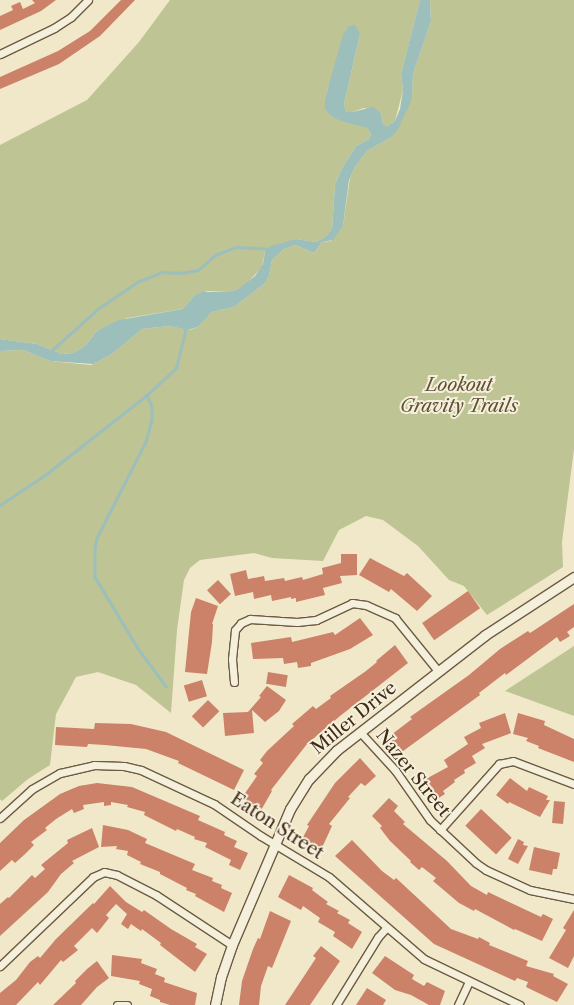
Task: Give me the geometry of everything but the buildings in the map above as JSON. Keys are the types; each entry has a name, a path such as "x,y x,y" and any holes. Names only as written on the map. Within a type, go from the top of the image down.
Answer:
{"street":[{"path":"0,54 54,28 88,0"},
{"name":"Miller Drive","path":"215,1005 220,977 274,844 293,804 309,779 325,760 438,671 499,625 574,577"},
{"path":"234,682 232,660 235,630 241,623 250,619 297,622 316,620 352,603 366,605 395,618 438,671"},
{"name":"Nazer Street","path":"360,732 395,770 420,809 440,830 486,870 530,890 574,898"},
{"path":"440,830 499,764 513,761 574,784"},
{"name":"Eaton Street","path":"0,818 32,789 60,773 94,765 124,766 157,776 214,804 274,844 329,877 416,954 520,1005"},
{"path":"0,966 94,877 104,872 116,875 156,894 232,945"},
{"path":"336,1005 378,937 387,927"},
{"path":"458,1005 469,981"},
{"path":"117,1005 127,1005"}],"green space":[{"path":"170,0 420,0 401,74 403,90 395,121 387,126 383,124 381,114 364,108 346,112 344,104 360,34 329,84 325,98 331,116 367,128 371,134 369,139 356,146 341,170 335,185 332,229 325,237 316,242 296,239 265,251 262,267 247,283 238,289 228,292 208,291 195,295 183,309 127,318 97,331 85,346 73,353 62,354 37,344 0,339 0,145 87,100 139,42"},
{"name":"Lookout Gravity Trails","path":"430,0 574,0 574,449 562,542 563,567 487,615 464,586 449,580 418,546 383,520 366,516 339,530 323,561 272,558 254,553 200,560 190,568 184,580 177,630 171,713 136,685 98,672 76,677 56,714 50,765 28,779 2,801 0,799 0,351 23,350 50,361 91,365 112,354 142,329 169,326 190,330 198,327 212,312 234,307 264,284 269,276 272,260 284,249 295,245 314,253 322,242 331,241 343,226 350,178 355,167 367,151 390,138 412,97 413,74 431,21"},
{"path":"574,646 574,716 505,691"}],"water":[{"path":"420,0 430,0 431,21 413,74 410,104 397,131 390,138 367,151 355,167 349,180 343,226 333,240 322,242 314,253 295,245 284,249 272,260 269,276 264,284 234,307 212,312 198,327 188,330 169,326 142,329 112,354 93,364 50,361 23,350 0,351 0,339 37,344 62,354 73,353 85,346 97,331 119,320 183,309 195,295 203,292 228,292 238,289 255,276 263,264 265,251 271,246 296,239 316,242 325,237 332,229 335,185 341,170 356,146 369,139 371,134 367,128 341,121 331,116 325,109 325,98 343,35 349,26 355,25 360,34 344,104 346,112 374,107 381,114 383,124 387,126 395,121 400,109 403,90 401,74"}],"waterway":[{"path":"51,351 99,308 139,281 162,272 180,273 198,270 215,255 236,247 269,249"},
{"path":"0,505 45,475 147,395 176,368 186,328"},
{"path":"147,395 152,406 152,420 146,442 97,538 95,577 137,647 166,686"}]}
